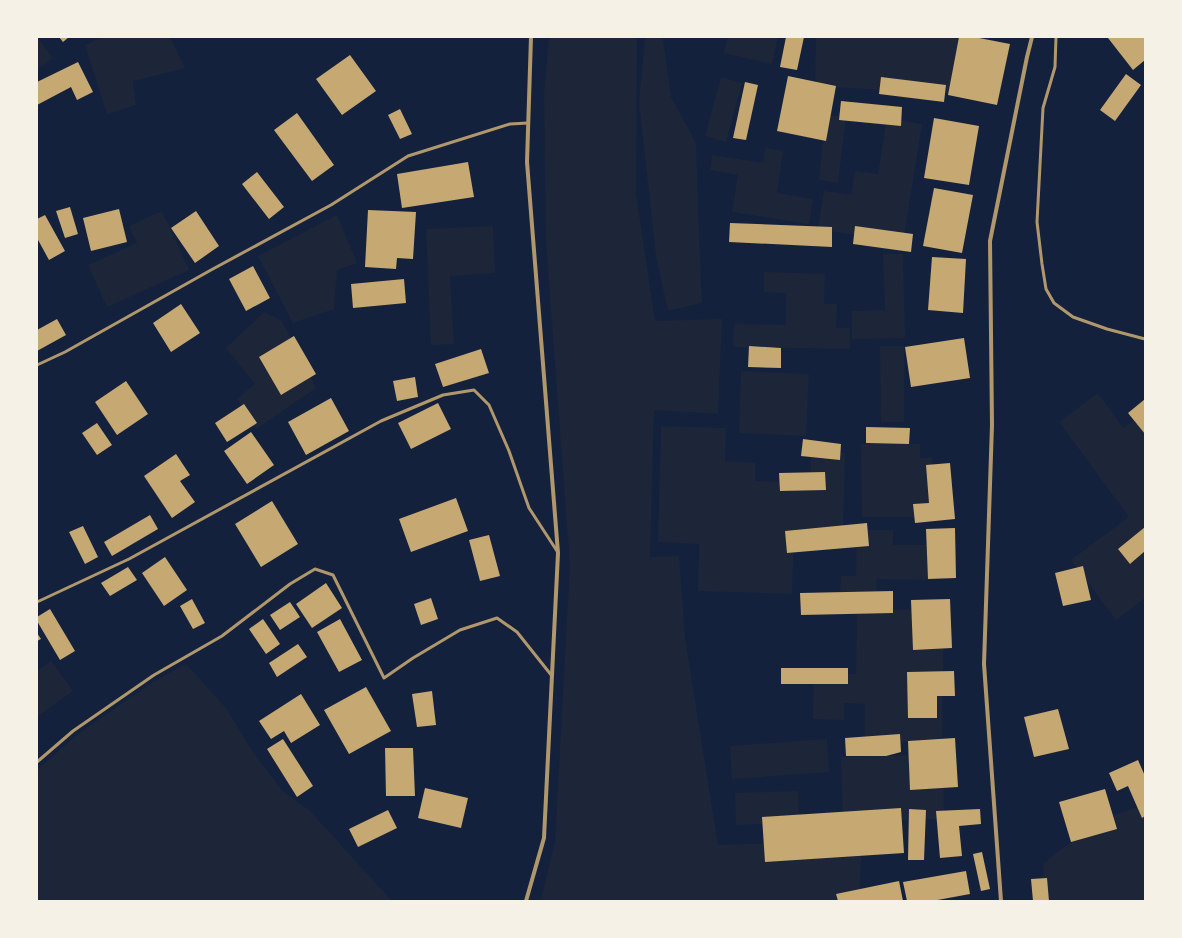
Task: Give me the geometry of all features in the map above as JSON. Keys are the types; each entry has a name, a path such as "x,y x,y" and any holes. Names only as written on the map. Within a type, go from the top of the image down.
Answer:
{"street":[{"path":"526,901 544,838 558,553 528,162 531,37"},
{"path":"1001,901 984,664 992,426 990,241 1026,57 1032,37"}],"lane":[{"path":"1056,37 1055,67 1043,108 1037,222 1046,289 1054,303 1073,317 1107,329 1145,339"},
{"path":"37,365 64,352 210,270 331,205 408,156 510,124 528,123"},
{"path":"37,602 129,559 381,421 443,395 474,390 488,405 509,451 529,508 558,553"},
{"path":"37,762 79,727 154,675 222,636 290,584 315,569 332,576 384,678 413,658 460,630 497,618 517,632 552,676"}],"shaded area":[{"path":"37,37 53,58 37,70"},
{"path":"102,37 170,37 185,68 133,81 136,105 107,114 85,45"},
{"path":"549,37 637,37 636,194 655,321 722,319 718,414 654,410 650,557 679,556 685,638 718,845 862,840 859,901 541,901 555,841 570,566 546,242 544,90"},
{"path":"645,37 663,37 671,97 696,143 702,303 668,311 656,256 639,102"},
{"path":"728,37 778,37 772,64 724,53"},
{"path":"816,37 964,37 954,94 815,86"},
{"path":"721,77 742,83 726,142 705,136"},
{"path":"826,115 846,117 838,183 819,180"},
{"path":"887,118 922,124 903,243 818,229 824,191 851,195 855,171 878,174"},
{"path":"765,148 783,151 777,193 813,199 809,224 732,212 738,175 710,170 712,155 763,163"},
{"path":"162,211 189,270 107,307 88,265 137,243 129,226"},
{"path":"337,215 357,263 337,270 334,309 293,323 258,256"},
{"path":"493,226 495,273 450,276 454,344 431,345 426,229"},
{"path":"883,254 903,254 905,338 852,339 852,311 885,310"},
{"path":"764,272 825,274 824,304 837,304 836,328 850,328 850,349 733,347 734,324 786,325 786,293 764,292"},
{"path":"264,312 282,321 316,388 256,429 237,399 255,384 226,348"},
{"path":"880,346 904,346 904,422 881,422"},
{"path":"741,371 809,374 806,436 739,433"},
{"path":"1098,393 1123,428 1144,412 1145,414 1145,598 1116,620 1071,560 1129,517 1059,422"},
{"path":"661,426 726,428 725,461 755,463 755,481 810,483 811,453 845,453 843,534 794,533 792,594 698,591 699,544 658,542"},
{"path":"861,444 920,444 920,458 932,458 933,517 862,517"},
{"path":"857,530 893,530 893,545 933,545 932,580 877,579 876,596 840,596 841,576 856,576"},
{"path":"857,609 944,610 942,743 865,741 865,704 844,703 844,720 813,719 814,673 856,674"},
{"path":"51,661 73,691 37,717 37,671"},
{"path":"186,664 226,708 254,754 283,791 309,810 392,901 37,901 37,770 78,734 153,682"},
{"path":"827,739 829,772 732,779 730,746"},
{"path":"943,754 944,819 843,821 841,757"},
{"path":"798,791 799,823 736,825 735,793"},
{"path":"1145,805 1145,901 1040,901 1044,863 1100,819"}],"building":[{"path":"59,37 69,37 63,42"},
{"path":"786,37 804,37 797,70 780,67"},
{"path":"959,37 974,37 1010,44 997,105 948,95"},
{"path":"1145,37 1145,60 1133,70 1108,38"},
{"path":"350,55 376,91 342,115 316,79"},
{"path":"78,62 93,92 77,100 71,87 37,105 37,82"},
{"path":"1126,74 1141,85 1115,121 1100,110"},
{"path":"788,76 836,86 826,141 777,131"},
{"path":"881,77 946,85 944,102 879,94"},
{"path":"745,82 758,85 746,140 733,138"},
{"path":"841,101 902,107 901,126 839,120"},
{"path":"400,109 412,134 400,139 388,115"},
{"path":"297,113 334,165 312,181 274,130"},
{"path":"934,118 979,126 969,185 924,178"},
{"path":"468,162 474,197 402,208 397,174"},
{"path":"257,172 284,207 269,219 242,184"},
{"path":"934,188 973,195 962,253 923,246"},
{"path":"70,207 78,234 65,238 56,211"},
{"path":"119,209 127,242 91,251 83,218"},
{"path":"368,210 416,212 413,259 397,258 396,269 365,267"},
{"path":"196,211 219,246 195,263 171,228"},
{"path":"45,215 65,251 49,260 37,238 37,219"},
{"path":"730,223 832,227 832,247 729,242"},
{"path":"855,226 913,234 911,252 853,244"},
{"path":"932,257 966,259 963,313 928,310"},
{"path":"253,266 270,298 246,311 229,279"},
{"path":"404,279 406,303 353,308 351,284"},
{"path":"181,304 200,333 171,352 153,323"},
{"path":"57,319 66,335 37,351 37,330"},
{"path":"294,336 316,374 281,395 259,357"},
{"path":"964,338 970,378 911,387 905,347"},
{"path":"749,346 781,348 781,368 748,367"},
{"path":"481,349 489,373 443,387 435,364"},
{"path":"415,377 418,397 397,401 393,381"},
{"path":"126,381 148,414 117,435 95,402"},
{"path":"331,398 349,431 306,455 288,422"},
{"path":"1145,399 1145,434 1128,413"},
{"path":"438,403 451,429 411,449 398,423"},
{"path":"244,404 257,423 227,442 215,423"},
{"path":"97,423 112,445 97,455 82,433"},
{"path":"866,427 910,428 909,444 866,443"},
{"path":"251,432 274,465 247,484 224,451"},
{"path":"803,439 841,444 840,460 801,456"},
{"path":"176,454 190,475 180,481 195,502 172,518 144,476"},
{"path":"950,463 955,519 915,523 913,504 929,503 926,465"},
{"path":"825,472 826,490 780,491 779,473"},
{"path":"456,498 468,531 411,552 399,519"},
{"path":"272,501 298,544 261,567 235,524"},
{"path":"150,515 158,529 112,556 104,542"},
{"path":"867,523 869,546 787,553 785,531"},
{"path":"83,526 98,557 85,564 69,532"},
{"path":"1145,527 1145,551 1130,564 1118,549"},
{"path":"955,528 956,578 928,579 926,529"},
{"path":"489,535 500,576 480,581 469,540"},
{"path":"165,557 187,590 164,606 142,573"},
{"path":"1083,566 1091,600 1063,606 1055,573"},
{"path":"128,567 137,580 110,596 101,583"},
{"path":"326,583 342,608 312,628 296,604"},
{"path":"893,591 893,613 801,615 800,593"},
{"path":"431,598 438,619 421,625 414,604"},
{"path":"192,599 205,623 193,629 180,606"},
{"path":"950,599 952,648 913,650 911,600"},
{"path":"290,602 300,617 280,630 270,615"},
{"path":"50,609 75,651 60,660 37,621 37,617"},
{"path":"263,619 280,644 266,654 249,629"},
{"path":"340,619 362,660 339,672 317,632"},
{"path":"37,633 41,639 37,641"},
{"path":"298,644 307,657 277,677 269,663"},
{"path":"781,668 848,668 848,684 781,684"},
{"path":"954,671 955,696 937,696 937,718 908,718 907,672"},
{"path":"366,687 391,731 349,754 324,710"},
{"path":"432,691 436,725 417,727 412,694"},
{"path":"301,694 320,725 291,743 284,731 271,739 259,721"},
{"path":"1058,709 1069,749 1034,757 1024,717"},
{"path":"900,734 901,752 886,756 846,756 845,738"},
{"path":"955,738 958,787 910,790 908,741"},
{"path":"283,739 313,786 297,797 267,749"},
{"path":"385,748 413,748 415,796 386,796"},
{"path":"1138,760 1145,776 1145,816 1142,818 1128,786 1117,791 1109,773"},
{"path":"425,788 468,798 461,828 418,818"},
{"path":"1105,789 1117,829 1071,842 1059,802"},
{"path":"901,808 904,853 765,862 762,817"},
{"path":"909,809 926,810 924,860 908,860"},
{"path":"980,809 981,824 959,826 962,856 940,858 936,811"},
{"path":"388,810 397,828 358,847 349,829"},
{"path":"982,852 990,889 981,891 973,854"},
{"path":"966,871 970,894 932,901 907,901 903,882"},
{"path":"1047,878 1049,901 1033,901 1031,879"},
{"path":"899,881 903,901 838,901 836,894"}]}
